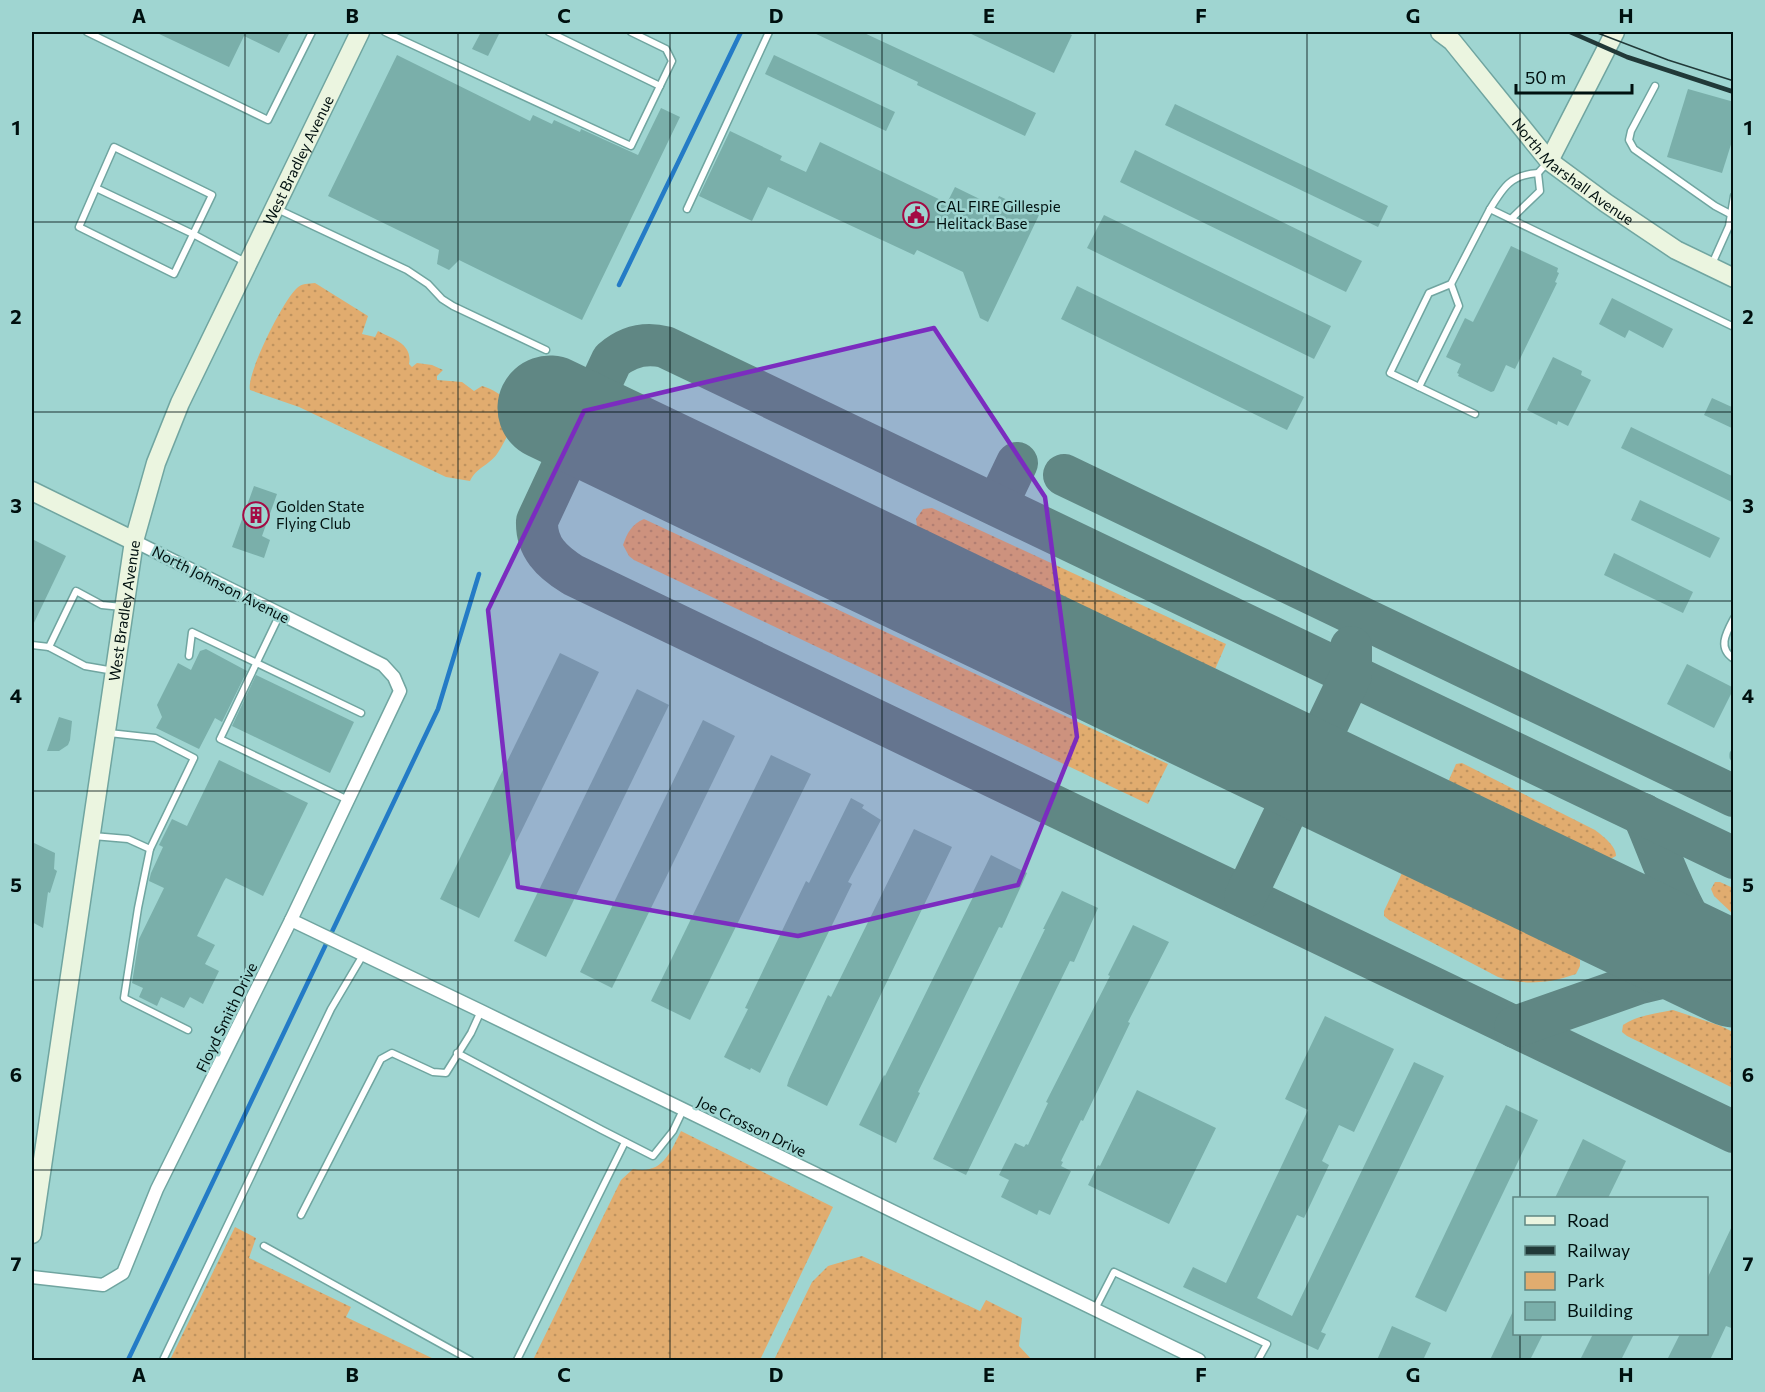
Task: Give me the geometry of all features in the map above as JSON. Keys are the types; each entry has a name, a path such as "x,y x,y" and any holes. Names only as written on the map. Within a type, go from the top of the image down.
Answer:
{"main road":[{"name":"West Bradley Avenue","path":"32,1234 134,541 156,463 180,403 360,32"},
{"name":"North Marshall Avenue","path":"1440,32 1452,41 1544,167 1606,203 1676,250 1734,278"},
{"path":"1544,167 1615,32"},
{"name":"North Johnson Avenue","path":"32,490 134,541"}],"street":[{"name":"North Johnson Avenue","path":"134,541 383,665 394,677 400,691"},
{"name":"Floyd Smith Drive","path":"32,1277 103,1285 123,1273 157,1189 291,920 400,691"},
{"name":"Joe Crosson Drive","path":"291,920 1199,1360"}],"lane":[{"path":"87,32 268,120 312,32"},
{"path":"385,32 632,146 672,61 666,49 631,32"},
{"path":"549,32 660,86"},
{"path":"687,209 769,32"},
{"path":"1655,86 1630,131 1629,140 1634,149 1715,206 1732,215"},
{"path":"114,147 212,195 174,274 79,227 96,188 114,147"},
{"path":"1475,414 1390,372 1429,293 1451,284 1501,190 1521,174 1544,167 1540,191 1511,219"},
{"path":"96,188 248,263"},
{"path":"1710,267 1729,226 1734,196"},
{"path":"275,207 407,270 428,284 453,306 546,350"},
{"path":"1490,209 1734,327"},
{"path":"1419,387 1459,306 1451,284"},
{"path":"49,647 76,591 102,604 124,607"},
{"path":"280,614 220,739 348,800"},
{"path":"1734,618 1724,644 1728,655 1734,659"},
{"path":"189,656 192,633 361,713"},
{"path":"32,645 49,647 85,666 114,671"},
{"path":"105,732 155,738 194,758 150,849 124,998 188,1030"},
{"path":"89,836 128,839 150,849"},
{"path":"163,1360 358,952"},
{"path":"301,1215 381,1059 392,1053 433,1072 446,1073 482,1011"},
{"path":"457,1053 653,1156 673,1131 683,1110"},
{"path":"517,1360 625,1142"},
{"path":"264,1246 470,1360"},
{"path":"1095,1310 1114,1272 1267,1344 1258,1360"}],"highlighted area":[{"path":"934,328 1045,497 1077,737 1018,885 798,936 518,887 488,610 584,411"}],"green space":[{"path":"315,283 368,316 362,334 375,337 378,331 401,343 408,352 409,364 412,367 417,363 432,365 443,370 437,376 437,380 462,382 474,391 482,386 521,406 497,454 470,481 446,477 299,407 250,390 250,381 260,354 284,306 299,286"},
{"path":"932,508 1226,644 1213,674 928,536 917,526 916,519 923,509"},
{"path":"644,519 1168,764 1148,804 634,560 623,545 630,529"},
{"path":"1462,763 1595,830 1611,845 1616,856 1608,860 1450,784 1448,782 1456,764"},
{"path":"1402,873 1416,877 1575,956 1580,960 1576,974 1557,980 1537,982 1508,980 1498,977 1389,920 1384,916 1384,911"},
{"path":"1715,882 1733,888 1733,914 1714,896 1711,889"},
{"path":"1673,1010 1733,1032 1733,1088 1622,1032 1623,1025 1635,1019"},
{"path":"681,1131 833,1207 760,1360 533,1360 621,1180 633,1169 651,1169 658,1165 669,1154"},
{"path":"235,1227 256,1238 249,1258 351,1307 346,1317 436,1360 170,1360"},
{"path":"862,1256 980,1311 986,1300 1022,1318 1019,1346 1032,1360 774,1360 812,1282 828,1266"}],"building":[{"path":"155,32 290,32 279,53 244,36 229,67"},
{"path":"481,32 500,32 488,56 472,49"},
{"path":"812,32 862,32 1036,113 1025,136"},
{"path":"967,32 1066,32 1072,35 1054,73"},
{"path":"397,55 530,121 533,115 552,124 554,120 580,132 581,129 638,155 661,108 680,117 582,320 459,260 449,270 437,264 439,250 328,196"},
{"path":"774,55 895,112 886,131 765,74"},
{"path":"1688,89 1734,102 1734,135 1722,173 1667,157"},
{"path":"1175,104 1388,206 1378,227 1165,125"},
{"path":"730,131 782,156 780,160 806,172 820,142 947,203 955,187 994,206 999,196 1039,215 988,322 980,318 963,272 917,250 914,255 768,187 752,221 699,196"},
{"path":"1135,150 1362,261 1346,292 1120,182"},
{"path":"1104,215 1331,326 1314,359 1087,248"},
{"path":"1511,246 1558,268 1559,273 1555,282 1557,283 1515,369 1506,365 1494,391 1491,392 1458,376 1461,364 1446,357 1465,318 1473,322"},
{"path":"1077,286 1304,397 1287,430 1061,319"},
{"path":"1612,298 1673,329 1663,348 1629,330 1625,338 1599,324"},
{"path":"1553,357 1582,371 1581,375 1591,380 1568,426 1558,421 1557,425 1527,410"},
{"path":"1712,398 1734,408 1734,429 1704,415"},
{"path":"1631,427 1734,477 1734,503 1621,448"},
{"name":"Golden State Flying Club","path":"254,486 277,494 262,536 270,540 264,558 232,547"},
{"path":"1640,500 1720,538 1710,558 1631,520"},
{"path":"32,539 66,556 32,627"},
{"path":"1614,553 1693,592 1683,613 1604,575"},
{"path":"206,649 247,671 222,722 215,718 199,749 156,728 162,717 157,705 178,663 191,670 200,651"},
{"path":"560,653 599,672 479,918 440,899"},
{"path":"1687,664 1734,688 1714,728 1667,704"},
{"path":"256,675 354,722 330,773 232,726"},
{"path":"637,689 669,705 546,957 514,941"},
{"path":"59,717 72,721 70,740 68,745 59,751 47,751"},
{"path":"703,720 735,736 612,988 580,972"},
{"path":"771,755 811,774 690,1020 651,1001"},
{"path":"219,760 308,803 263,896 226,878 224,881 197,936 215,945 205,964 219,971 203,1004 190,997 184,1008 161,997 157,1006 139,997 143,988 132,983 139,939 164,888 149,881 151,873 163,847 159,845 172,819 187,826"},
{"path":"851,798 864,805 862,808 881,820 848,882 852,884 760,1073 751,1068 750,1070 724,1057 806,881 809,883"},
{"path":"914,829 952,847 827,1106 787,1086 789,1079 828,995 831,997"},
{"path":"32,842 55,853 54,869 57,871 50,893 48,892 43,928 32,922"},
{"path":"991,855 1027,873 1002,928 999,927 918,1092 920,1093 896,1143 859,1125 974,895 972,894"},
{"path":"1062,891 1098,908 1074,962 1070,961 966,1175 933,1159"},
{"path":"1133,925 1169,942 1128,1022 1130,1023 1083,1121 1081,1120 1061,1161 1063,1162 1061,1166 1071,1171 1050,1215 1039,1210 1037,1215 1001,1197 1009,1180 999,1175 1015,1143 1024,1147 1028,1145 1048,1103 1046,1102 1110,976 1108,975"},
{"path":"1325,1016 1394,1049 1354,1132 1339,1125 1322,1161 1329,1165 1304,1218 1297,1215 1257,1298 1292,1316 1414,1062 1444,1076 1321,1332 1326,1334 1318,1350 1183,1287 1193,1267 1226,1283 1308,1110 1285,1099"},
{"path":"1137,1090 1216,1128 1169,1224 1088,1185 1098,1165 1100,1166"},
{"path":"1506,1105 1538,1120 1446,1312 1415,1297"},
{"path":"1583,1139 1626,1161 1608,1197 1555,1197"},
{"path":"1734,1222 1734,1329 1726,1326 1710,1360 1667,1360 1680,1335 1708,1335 1708,1277"},
{"path":"1513,1311 1513,1335 1542,1335 1530,1360 1490,1360"},
{"path":"1392,1326 1431,1343 1423,1360 1377,1360"},
{"path":"1592,1335 1634,1335 1621,1360 1580,1360"}],"waterway":[{"path":"619,285 741,32"},
{"path":"128,1360 438,709 479,574"}],"taxiway":[{"path":"1734,858 665,347 650,345 637,347 612,360 537,521 542,546 558,565 573,575 1734,1132"},
{"path":"997,505 1017,463"},
{"path":"1064,475 1734,796"},
{"path":"1245,897 1351,675 1351,647"},
{"path":"1643,814 1669,878 1690,920 1702,940 1734,973"},
{"path":"1515,1027 1640,983 1686,972 1734,977"}],"runway":[{"path":"550,408 1734,975"}],"tram line":[{"path":"1595,32 1668,60 1734,81"}],"railway":[{"path":"1570,32 1627,57 1734,92"}],"place":[{"name":"CAL FIRE Gillespie Helitack Base","path":"916,215"},
{"name":"Golden State Flying Club","path":"256,515"}]}
